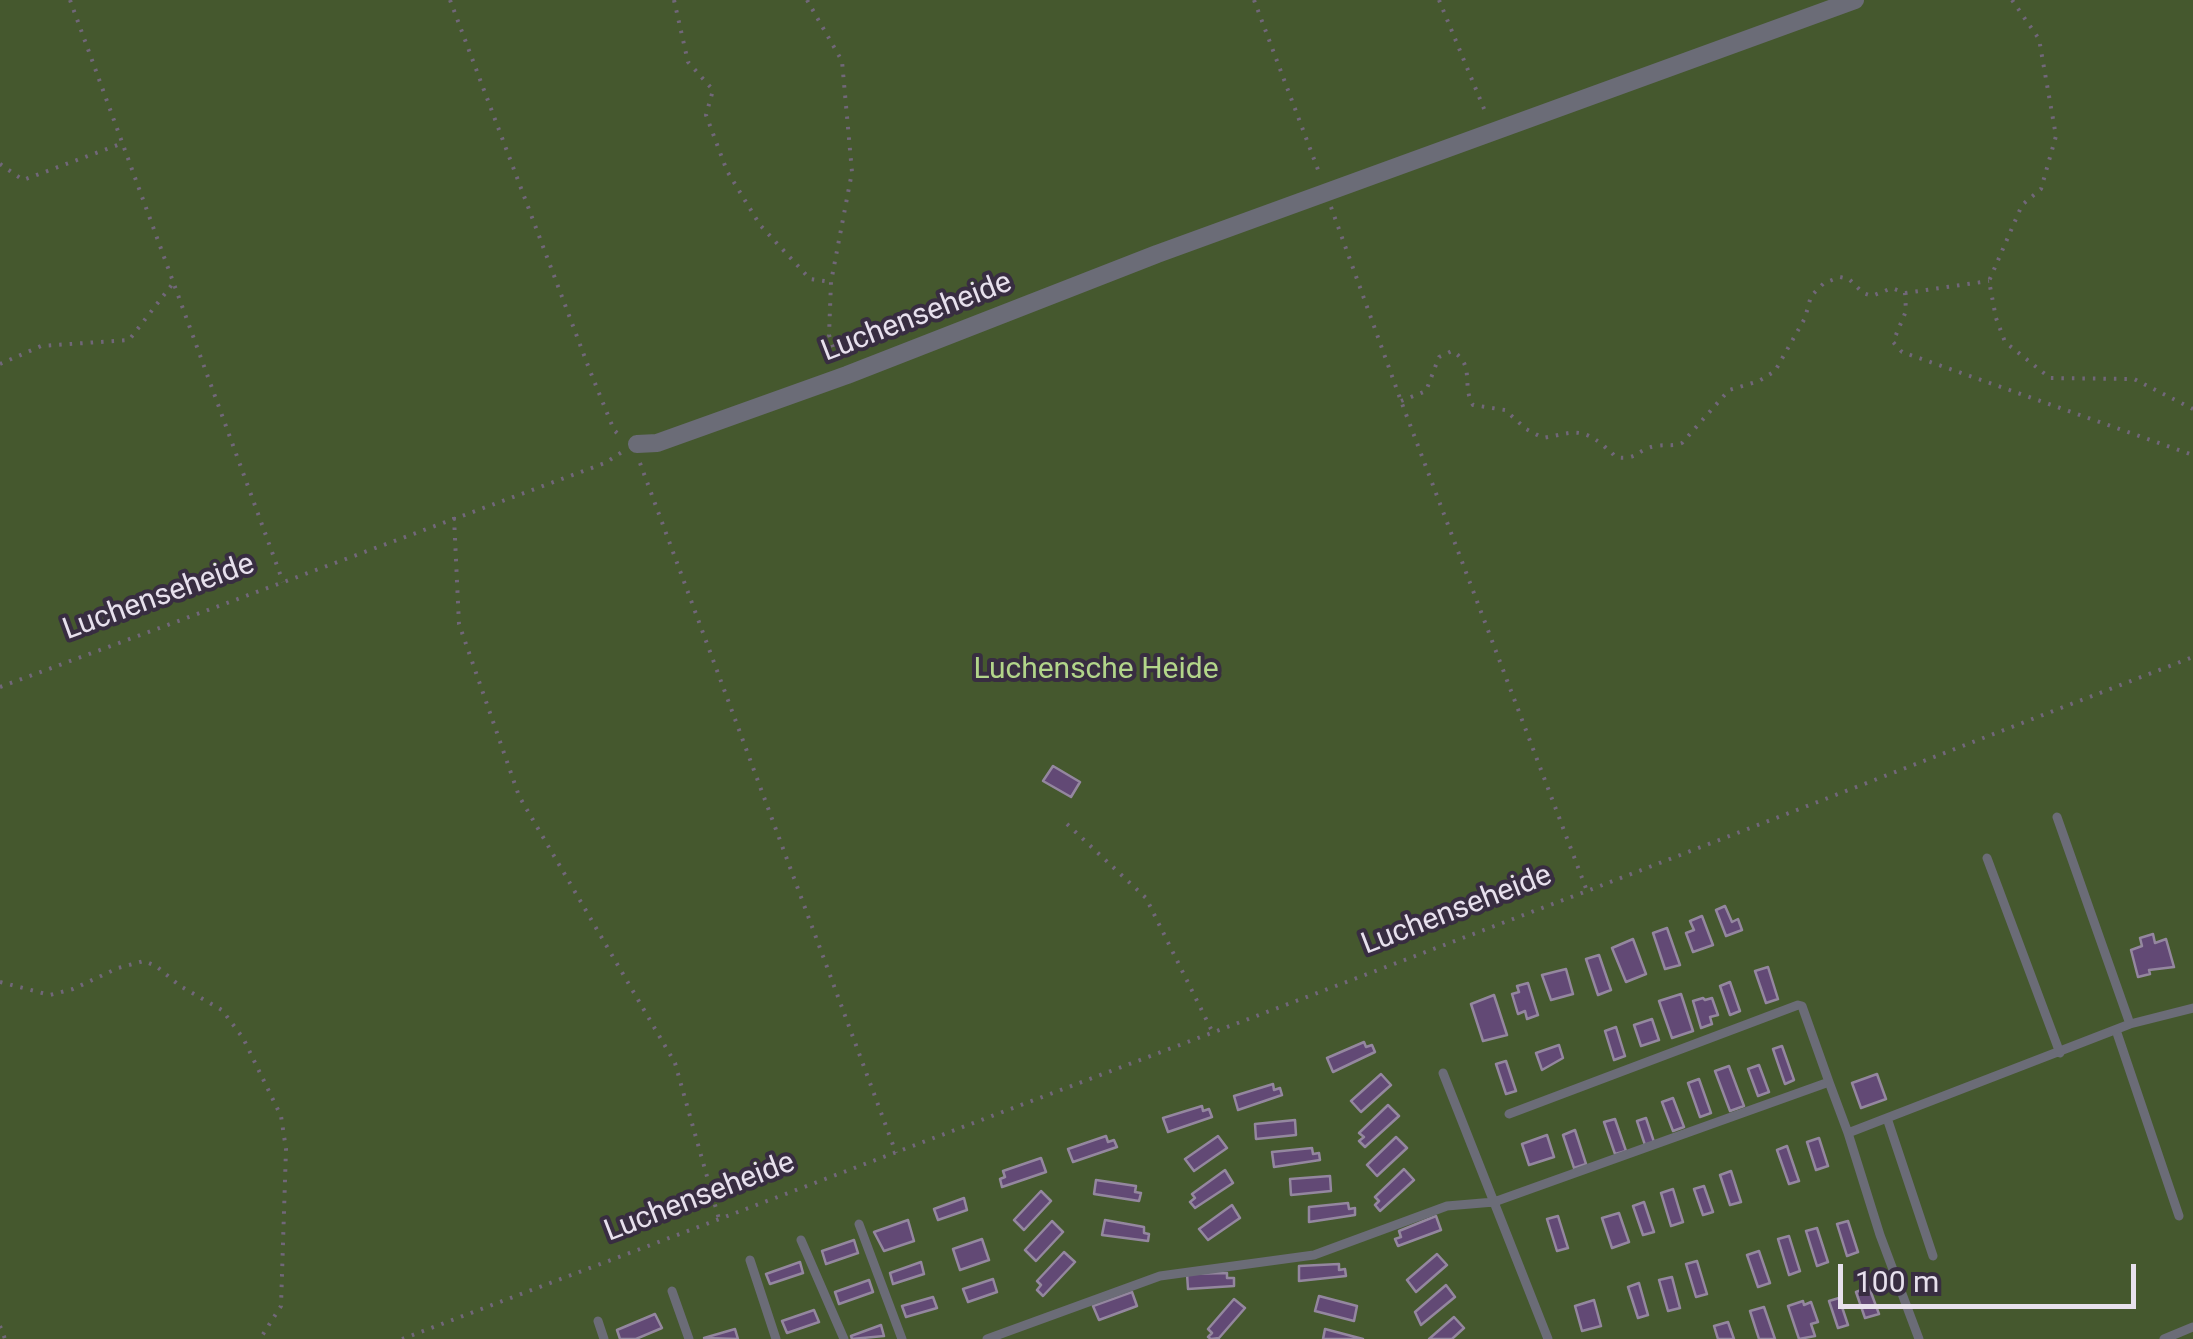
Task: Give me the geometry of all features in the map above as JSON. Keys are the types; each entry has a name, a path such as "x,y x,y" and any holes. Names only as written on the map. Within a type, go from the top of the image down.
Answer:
{"street":[{"name":"Luchenseheide","path":"636,444 657,443 847,375 1326,192 1855,0"}],"lane":[{"path":"2058,817 2130,1024"},
{"path":"1986,858 2060,1053"},
{"path":"1509,1114 1802,1006 1919,1339"},
{"path":"1848,1133 2130,1024 2193,1008"},
{"path":"2116,1030 2179,1216"},
{"path":"1443,1072 1548,1339"},
{"path":"988,1339 1160,1276 1314,1255 1447,1206 1494,1202 1829,1082"},
{"path":"1887,1118 1932,1256"},
{"path":"859,1224 902,1339"},
{"path":"800,1240 844,1339"},
{"path":"750,1260 776,1339"},
{"path":"672,1291 689,1339"},
{"path":"598,1321 604,1339"},
{"path":"2164,1339 2193,1327"}],"path":[{"path":"70,0 283,582"},
{"path":"450,0 614,430 624,440 636,444 650,494 896,1153"},
{"path":"674,0 688,62 713,90 706,115 727,171 760,225 810,280 831,282"},
{"path":"807,0 842,61 852,172 831,282 829,335 847,375"},
{"path":"1254,0 1400,402 1587,891"},
{"path":"1439,0 1494,132"},
{"path":"2012,0 2039,38 2056,136 2041,189 2022,205 1989,282 2005,342 2050,378 2134,379 2193,409"},
{"path":"0,164 24,180 122,143"},
{"path":"1400,402 1426,391 1439,358 1452,351 1469,368 1468,394 1473,406 1504,410 1542,438 1566,432 1587,434 1610,447 1615,456 1629,459 1656,446 1682,443 1729,390 1760,381 1775,371 1805,318 1812,296 1824,283 1840,277 1849,279 1872,296 1892,288 1905,293 1989,282"},
{"path":"0,364 41,346 130,340 174,282"},
{"path":"1905,293 1906,310 1893,342 1902,352 2193,455"},
{"name":"Luchenseheide","path":"0,687 605,462 636,444"},
{"path":"454,517 459,624 519,796 675,1063 720,1221"},
{"name":"Luchenseheide","path":"402,1339 2193,658"},
{"path":"1067,824 1146,898 1214,1033"},
{"path":"0,982 50,994 73,989 144,960 222,1010 242,1038 281,1116 286,1149 281,1306 260,1339"},
{"path":"0,1326 5,1339"}],"green space":[{"name":"Luchensche Heide","path":"0,0 2193,0 2193,1339 0,1339"}],"building":[{"path":"1053,766 1080,782 1071,797 1043,781"},
{"path":"1725,906 1732,922 1738,919 1742,930 1726,936 1716,910"},
{"path":"1702,916 1713,945 1693,952 1686,933 1694,930 1690,921"},
{"path":"1667,928 1680,965 1665,969 1653,933"},
{"path":"2153,934 2155,943 2166,939 2174,967 2149,970 2150,974 2138,977 2131,950 2142,946 2140,938"},
{"path":"1633,939 1646,974 1626,982 1612,948"},
{"path":"1599,955 1611,990 1598,995 1586,959"},
{"path":"1768,967 1778,999 1766,1003 1755,971"},
{"path":"1566,969 1573,994 1551,1000 1542,975"},
{"path":"1730,982 1740,1011 1730,1015 1720,986"},
{"path":"1528,983 1538,1015 1527,1019 1525,1011 1518,1014 1512,994 1519,992 1517,986"},
{"path":"1681,994 1693,1031 1672,1038 1659,1001"},
{"path":"1494,995 1507,1035 1483,1041 1471,1004"},
{"path":"1712,998 1718,1015 1710,1017 1712,1024 1701,1028 1693,1001"},
{"path":"1652,1019 1659,1040 1641,1046 1634,1025"},
{"path":"1616,1027 1625,1056 1614,1060 1605,1031"},
{"path":"1364,1042 1366,1047 1372,1045 1375,1052 1333,1072 1327,1058"},
{"path":"1559,1045 1563,1058 1542,1070 1536,1053"},
{"path":"1782,1046 1794,1080 1785,1084 1773,1049"},
{"path":"1506,1061 1516,1091 1506,1094 1496,1064"},
{"path":"1759,1065 1769,1092 1758,1096 1748,1069"},
{"path":"1729,1066 1744,1106 1730,1111 1715,1071"},
{"path":"1381,1074 1391,1085 1361,1112 1351,1101"},
{"path":"1877,1074 1886,1099 1861,1108 1852,1083"},
{"path":"1699,1079 1711,1113 1700,1117 1688,1083"},
{"path":"1273,1084 1274,1090 1280,1088 1282,1095 1238,1110 1234,1096"},
{"path":"1673,1098 1684,1127 1673,1131 1662,1102"},
{"path":"1388,1105 1399,1116 1365,1147 1359,1141 1364,1137 1359,1133"},
{"path":"1202,1106 1203,1111 1209,1109 1212,1117 1168,1132 1163,1118"},
{"path":"1646,1118 1654,1142 1645,1145 1637,1121"},
{"path":"1615,1119 1626,1151 1615,1154 1604,1122"},
{"path":"1295,1120 1296,1135 1256,1139 1255,1124"},
{"path":"1575,1130 1586,1164 1574,1168 1563,1135"},
{"path":"1547,1135 1554,1157 1529,1165 1522,1144"},
{"path":"1106,1136 1117,1147 1073,1162 1068,1149"},
{"path":"1218,1136 1227,1148 1194,1171 1185,1159"},
{"path":"1396,1137 1407,1148 1377,1176 1367,1165"},
{"path":"1819,1138 1828,1166 1816,1170 1807,1142"},
{"path":"1787,1146 1799,1181 1789,1184 1777,1150"},
{"path":"1312,1148 1313,1154 1319,1153 1320,1160 1274,1167 1272,1152"},
{"path":"1041,1158 1046,1172 1002,1187 1003,1171"},
{"path":"1404,1169 1414,1180 1380,1211 1375,1197"},
{"path":"1225,1170 1233,1183 1195,1208 1190,1202 1195,1198 1192,1194"},
{"path":"1731,1171 1741,1202 1730,1205 1720,1175"},
{"path":"1330,1176 1331,1191 1291,1195 1290,1179"},
{"path":"1096,1180 1136,1186 1135,1192 1141,1193 1139,1201 1094,1194"},
{"path":"1704,1186 1713,1212 1703,1215 1694,1189"},
{"path":"1673,1189 1683,1222 1671,1226 1661,1193"},
{"path":"1041,1191 1051,1201 1024,1230 1014,1220"},
{"path":"964,1198 967,1210 938,1220 934,1209"},
{"path":"1644,1202 1654,1232 1643,1235 1633,1206"},
{"path":"1348,1203 1349,1209 1355,1208 1355,1215 1309,1222 1309,1207"},
{"path":"1232,1205 1240,1218 1208,1240 1199,1229"},
{"path":"1619,1213 1629,1242 1612,1248 1602,1218"},
{"path":"1436,1216 1441,1230 1398,1246 1395,1239 1401,1237 1399,1231"},
{"path":"1558,1216 1568,1248 1557,1251 1547,1219"},
{"path":"908,1220 914,1241 884,1251 874,1232"},
{"path":"1105,1220 1144,1227 1148,1241 1102,1235"},
{"path":"1052,1221 1063,1232 1036,1261 1025,1250"},
{"path":"1848,1221 1858,1252 1847,1256 1837,1224"},
{"path":"1817,1228 1828,1262 1817,1266 1806,1231"},
{"path":"1789,1236 1800,1271 1789,1275 1778,1239"},
{"path":"982,1239 989,1260 960,1270 953,1249"},
{"path":"854,1240 858,1253 826,1264 822,1251"},
{"path":"1759,1251 1770,1283 1758,1287 1747,1255"},
{"path":"1064,1252 1075,1262 1043,1296 1037,1290 1041,1285 1037,1281"},
{"path":"1437,1254 1447,1265 1416,1292 1407,1280"},
{"path":"1697,1261 1707,1294 1696,1297 1686,1264"},
{"path":"800,1262 803,1273 770,1284 766,1274"},
{"path":"921,1262 924,1274 893,1284 890,1273"},
{"path":"1339,1264 1339,1270 1345,1269 1346,1276 1299,1281 1299,1266"},
{"path":"1227,1273 1227,1278 1234,1278 1234,1286 1188,1289 1187,1274"},
{"path":"1672,1277 1680,1308 1668,1311 1659,1280"},
{"path":"993,1279 997,1292 968,1302 963,1289"},
{"path":"869,1280 873,1292 839,1304 835,1292"},
{"path":"1639,1283 1648,1315 1638,1318 1628,1287"},
{"path":"1446,1285 1455,1297 1421,1325 1415,1312"},
{"path":"1869,1287 1879,1314 1865,1318 1856,1292"},
{"path":"1132,1292 1137,1306 1099,1320 1093,1306"},
{"path":"1319,1296 1357,1306 1354,1321 1315,1311"},
{"path":"933,1297 937,1308 906,1317 902,1306"},
{"path":"1839,1298 1848,1325 1838,1328 1829,1301"},
{"path":"1234,1299 1245,1308 1219,1338 1211,1339 1208,1329"},
{"path":"1594,1300 1601,1326 1582,1331 1575,1306"},
{"path":"1803,1301 1804,1305 1811,1302 1818,1322 1811,1324 1815,1336 1799,1339 1788,1306"},
{"path":"1764,1307 1775,1339 1759,1339 1750,1311"},
{"path":"814,1310 819,1322 787,1333 782,1321"},
{"path":"655,1314 662,1328 636,1339 620,1339 617,1330"},
{"path":"1454,1317 1464,1328 1452,1339 1429,1339"},
{"path":"1728,1322 1734,1339 1718,1339 1714,1326"},
{"path":"881,1325 884,1336 852,1339 851,1336"},
{"path":"735,1329 738,1339 704,1338"},
{"path":"1325,1329 1363,1339 1323,1339"}]}
